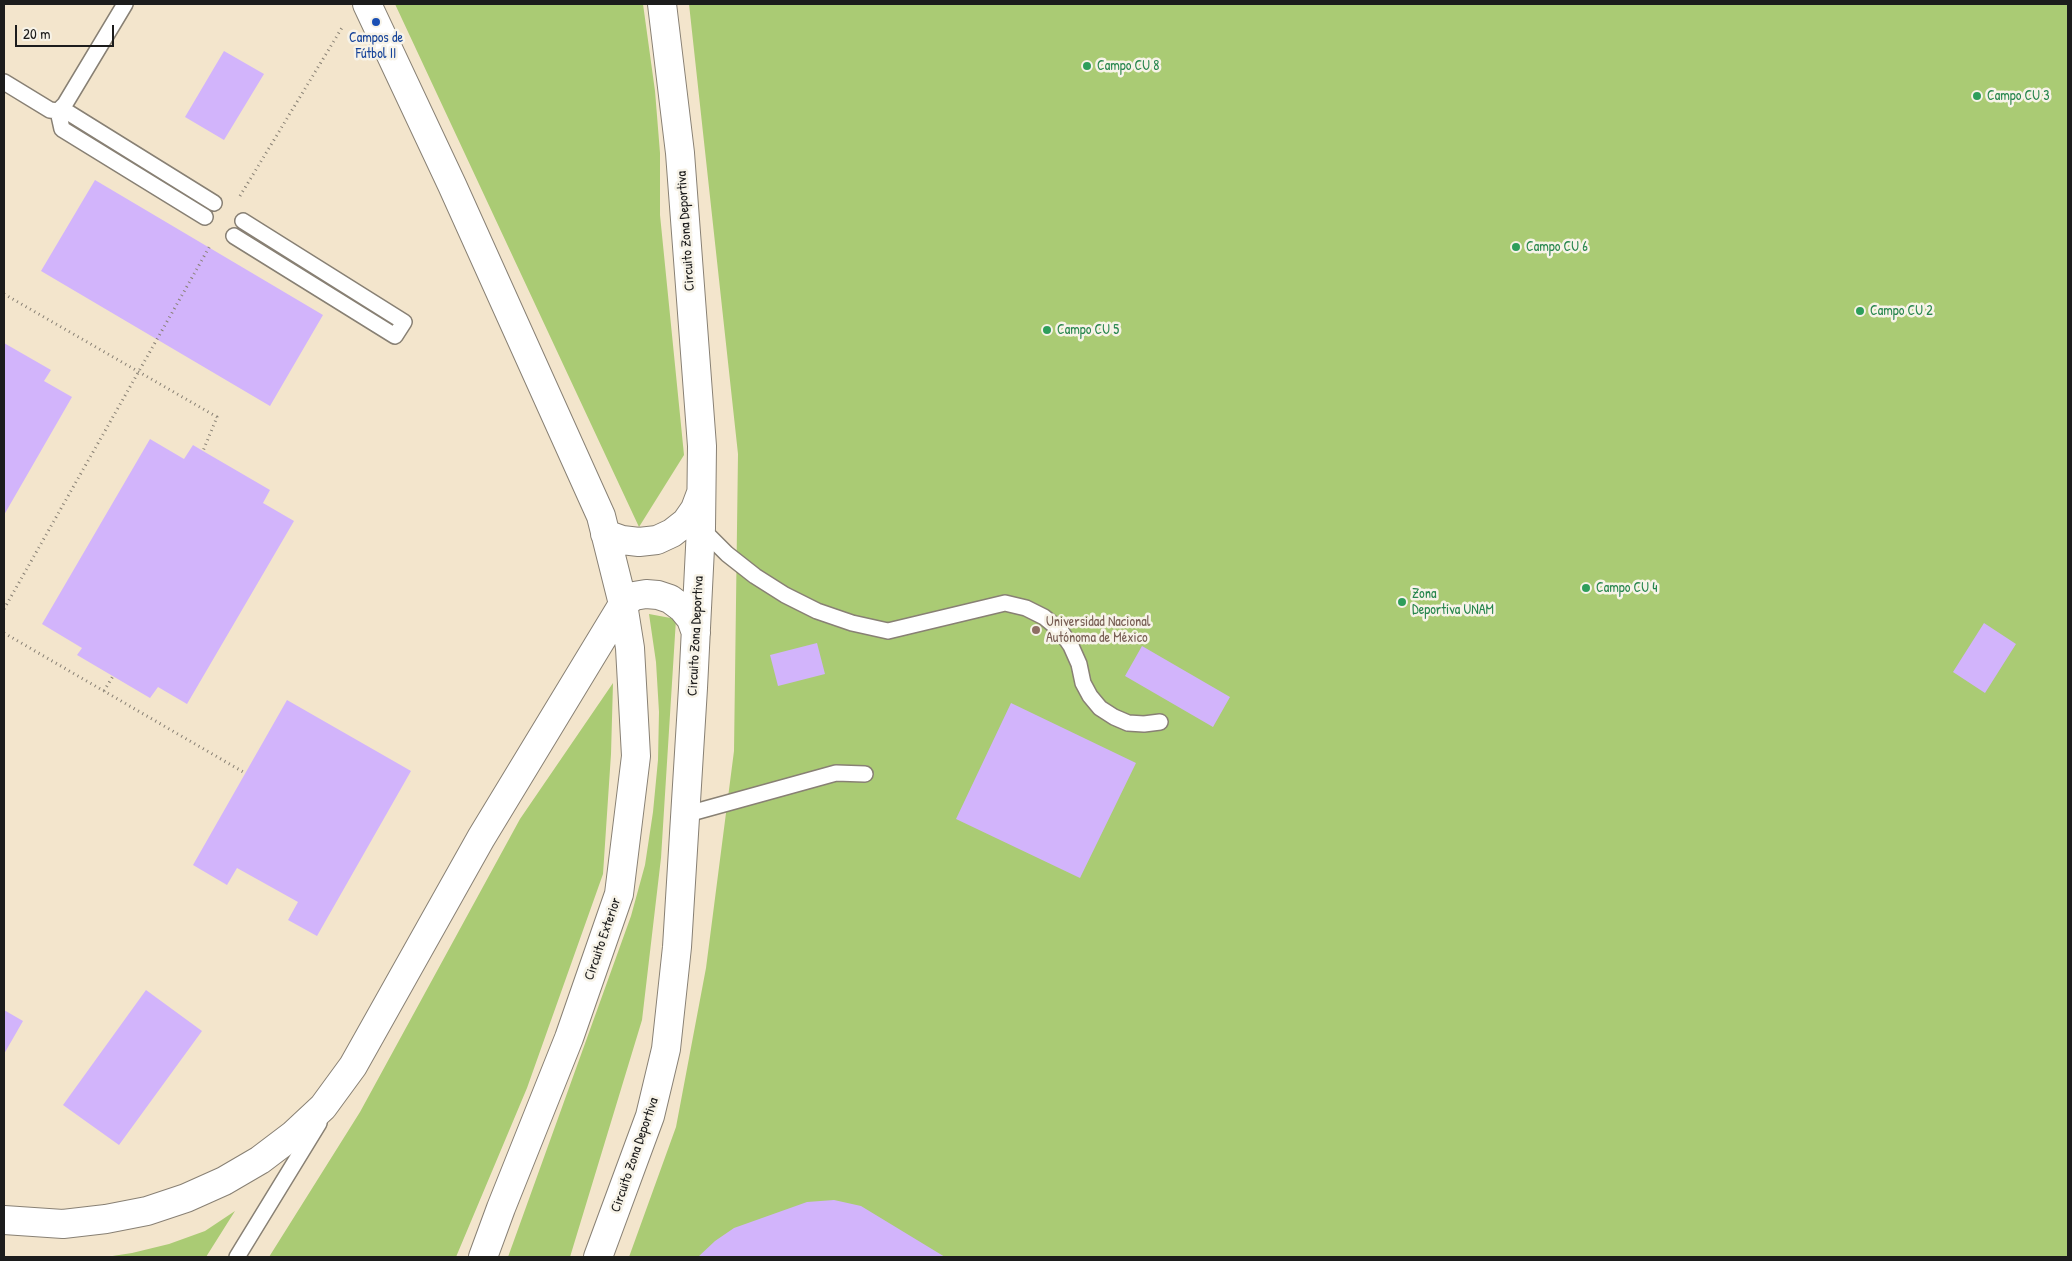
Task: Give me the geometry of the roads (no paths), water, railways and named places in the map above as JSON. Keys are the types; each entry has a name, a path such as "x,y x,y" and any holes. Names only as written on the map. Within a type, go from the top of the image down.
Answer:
{"street":[{"name":"Circuito Zona Deportiva","path":"598,1257 650,1116 666,1048 677,947 696,633 701,528 702,446 680,153 662,4"},
{"path":"357,12 452,185 600,516 623,604"},
{"path":"605,534 622,540 639,542 657,540 672,533 686,522 695,508 701,493"},
{"path":"4,1220 63,1224 106,1220 147,1211 186,1198 224,1181 260,1160 293,1135 324,1107 353,1066 481,838 623,604 634,596 646,594 670,599 682,608 691,619 696,633"},
{"name":"Circuito Exterior","path":"483,1257 569,1038 619,894 636,756 630,648 623,604"}],"lane":[{"path":"60,109 65,104 125,4"},
{"path":"4,82 50,110 60,109 214,203"},
{"path":"60,109 62,129 205,217"},
{"path":"234,236 395,336 404,322 243,221"},
{"path":"701,528 726,554 754,576 809,607 852,623 888,631 1005,603 1026,608 1044,617 1060,630 1071,646 1079,664 1083,683 1090,696 1100,708 1128,723 1160,722"},
{"path":"684,815 836,773 865,774"},
{"path":"237,1257 353,1066"}],"place":[{"name":"Campos de Fútbol II","path":"376,22"},
{"name":"Campo CU 8","path":"1087,66"},
{"name":"Campo CU 3","path":"1977,96"},
{"name":"Campo CU 6","path":"1516,247"},
{"name":"Campo CU 2","path":"1860,311"},
{"name":"Campo CU 5","path":"1047,330"},
{"name":"Campo CU 4","path":"1586,588"},
{"name":"Zona Deportiva UNAM","path":"1402,602"},
{"name":"Universidad Nacional Autónoma de México","path":"1036,630"}]}
